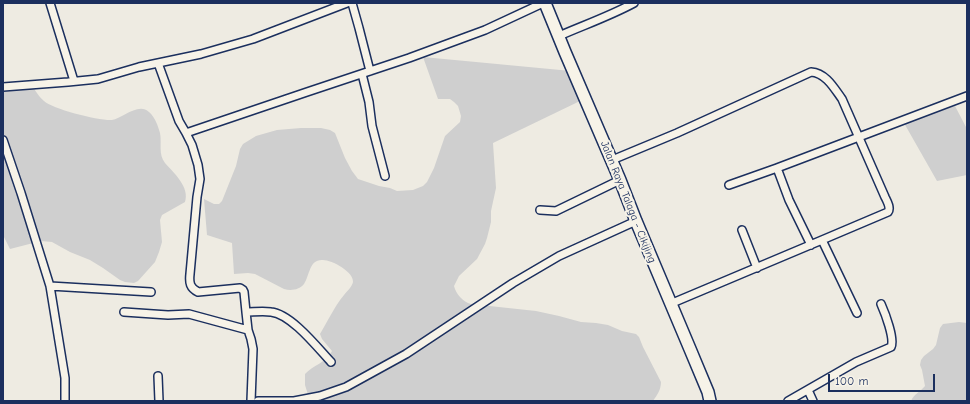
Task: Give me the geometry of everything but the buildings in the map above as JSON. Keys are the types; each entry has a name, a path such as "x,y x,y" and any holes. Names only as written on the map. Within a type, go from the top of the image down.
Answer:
{"main road":[{"name":"Jalan Raya Talaga - Cikijing","path":"544,3 612,160 670,304 708,392 710,401"}],"street":[{"path":"50,3 74,82"},
{"path":"3,87 98,79 139,67 201,54 253,39 347,3"},
{"path":"352,3 370,71"},
{"path":"186,133 409,58 485,30 544,3"},
{"path":"559,36 587,23 619,11 634,3"},
{"path":"158,64 179,121 192,144 198,164 200,179 196,197 190,286 198,292 240,288 243,290 248,330 252,339 253,349 251,401"},
{"path":"612,160 677,133 811,72 822,76 842,99 885,197 889,208 888,212 670,304"},
{"path":"362,74 369,102 372,126 385,176"},
{"path":"729,185 859,138 967,96"},
{"path":"3,140 50,286 65,378 65,401"},
{"path":"777,168 789,200 811,245"},
{"path":"540,210 556,211 620,180"},
{"path":"258,401 294,401 320,396 346,387 406,354 512,283 559,256 636,221"},
{"path":"742,230 757,268"},
{"path":"822,240 857,313"},
{"path":"50,286 151,292"},
{"path":"788,401 856,362 891,347 892,345 888,323 881,304"},
{"path":"124,312 168,315 189,314 248,330"},
{"path":"246,312 271,312 282,316 295,324 331,362"},
{"path":"158,376 159,401"},
{"path":"808,390 812,401"}],"shaded area":[{"path":"423,57 571,71 580,101 493,143 496,188 487,238 477,259 459,276 454,286 460,297 471,304 536,311 581,322 608,325 622,331 636,334 639,337 661,382 660,390 653,401 310,401 305,385 305,374 327,358 332,351 322,339 320,334 337,304 352,286 353,282 350,274 342,267 332,262 318,260 310,268 304,284 295,290 289,290 284,289 255,274 234,274 232,243 207,235 204,199 214,204 219,204 222,201 243,144 256,136 277,130 301,128 321,128 335,133 345,158 358,179 397,191 413,190 423,186 427,182 434,168 445,136 460,122 461,116 458,106 450,99 438,99"},
{"path":"3,83 31,84 40,98 49,104 87,117 112,120 140,109 145,109 153,116 161,137 161,152 163,160 177,176 183,186 186,196 185,202 162,215 160,220 162,242 159,252 155,262 138,281 134,283 120,280 90,260 70,252 52,242 41,241 10,249 3,235"},
{"path":"955,106 967,129 967,175 937,181 904,123"},
{"path":"959,322 967,323 967,401 911,401 925,386 920,365 921,360 936,345 940,328 943,324"}]}
